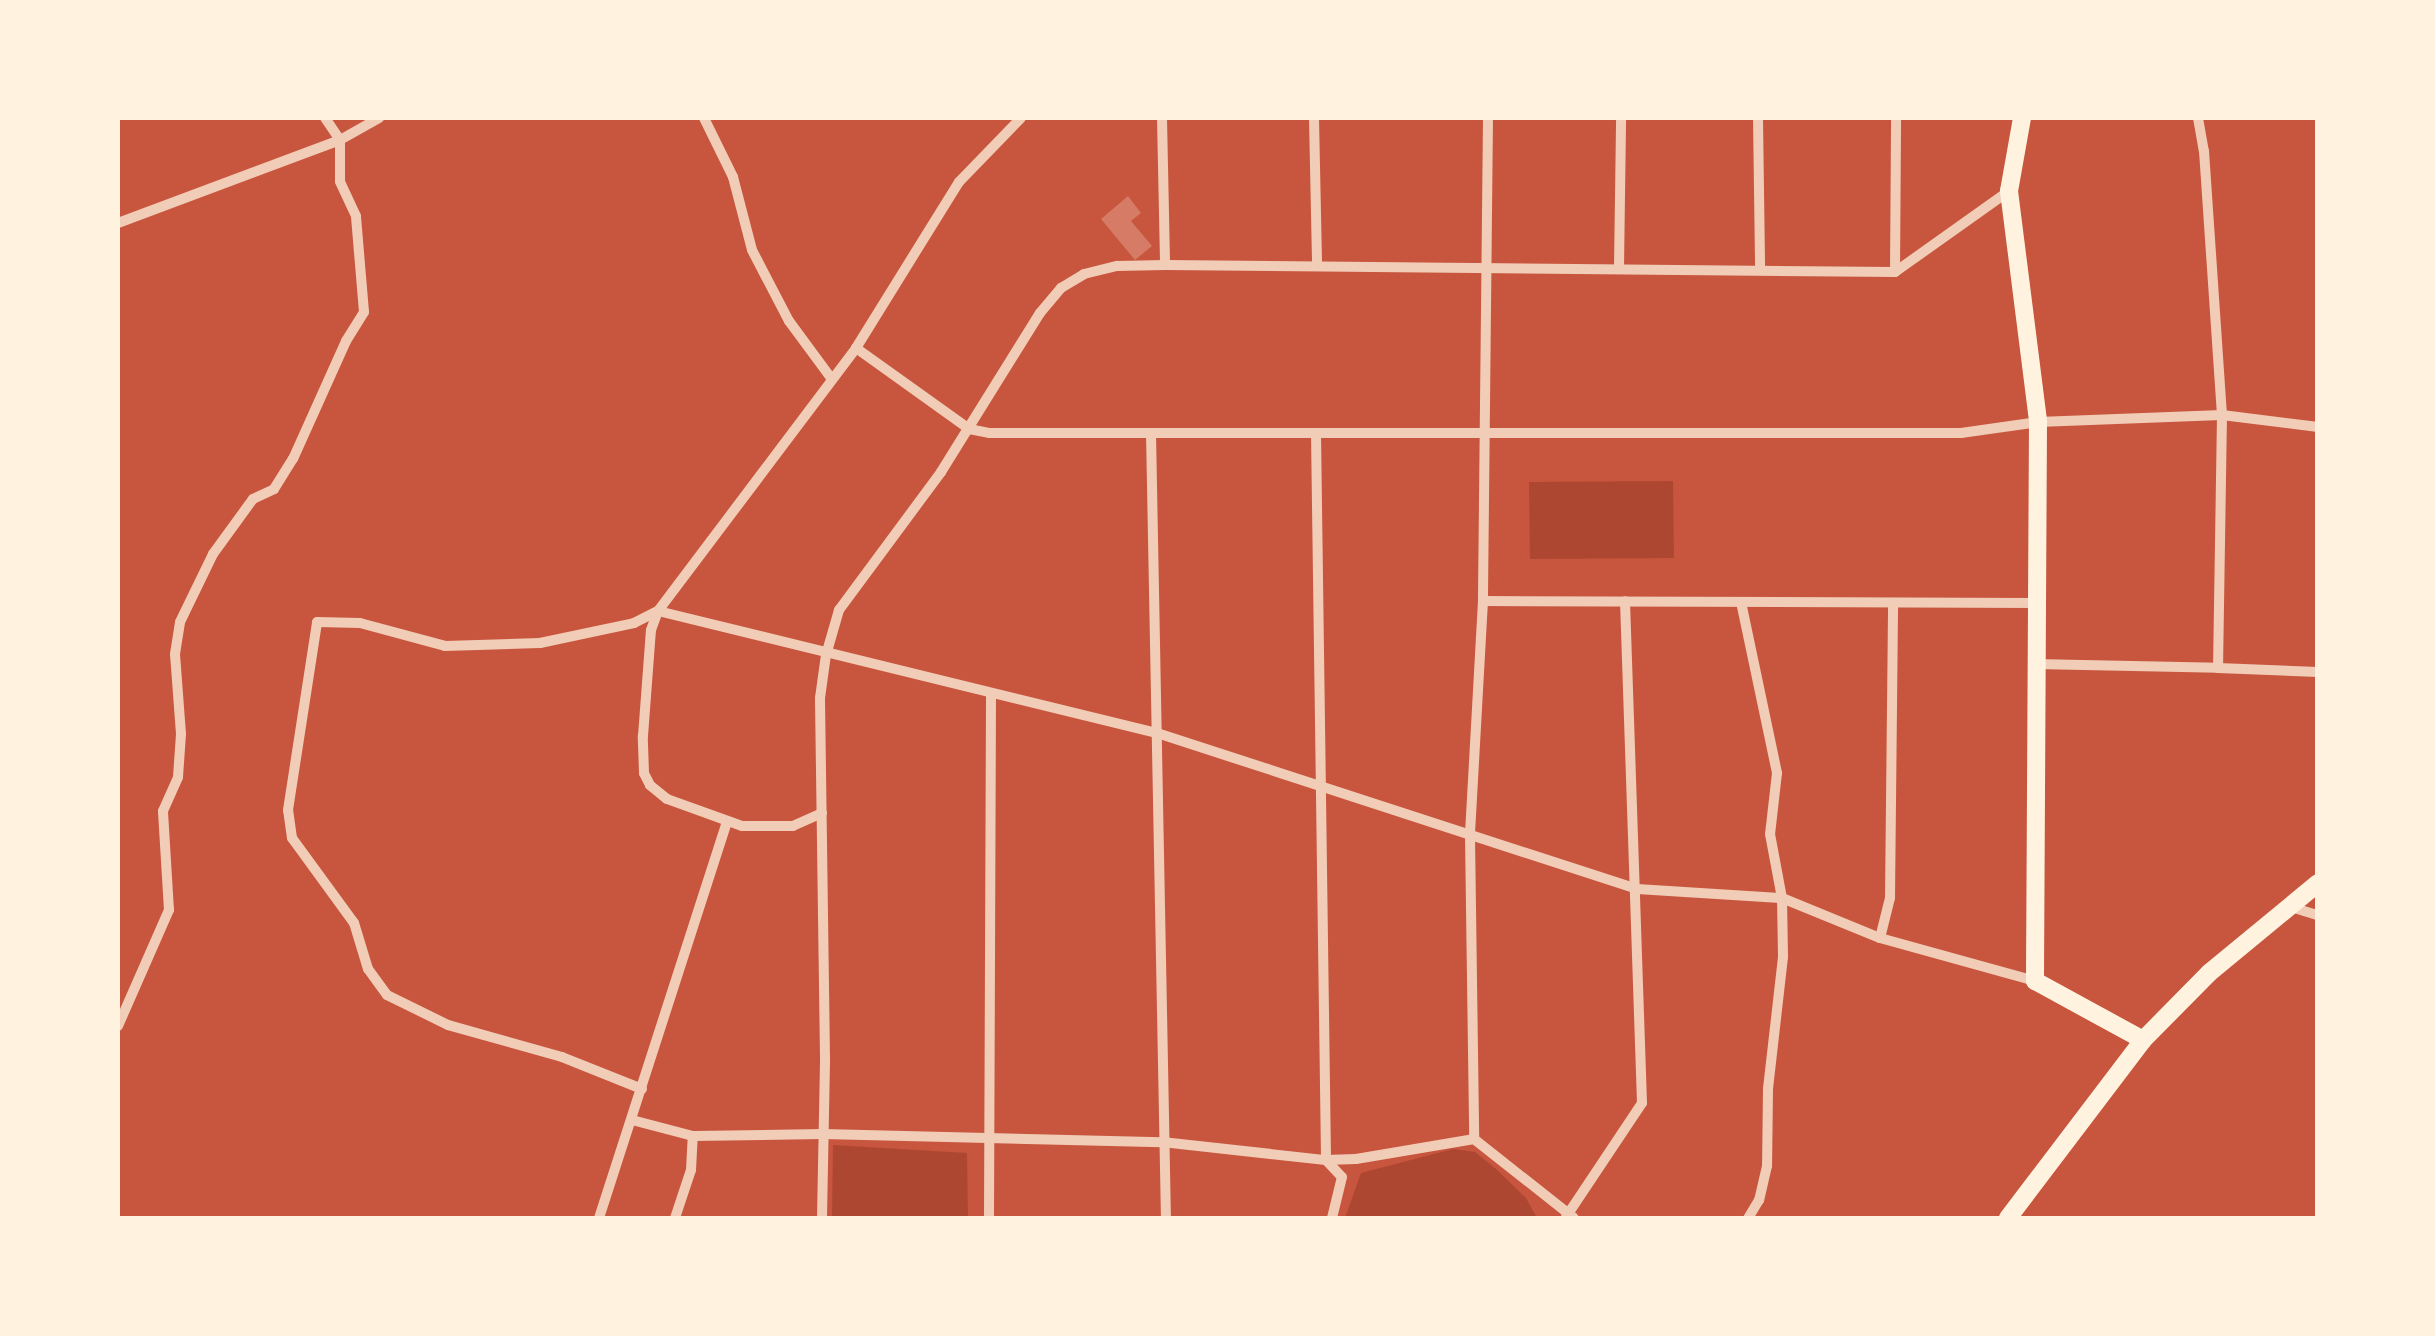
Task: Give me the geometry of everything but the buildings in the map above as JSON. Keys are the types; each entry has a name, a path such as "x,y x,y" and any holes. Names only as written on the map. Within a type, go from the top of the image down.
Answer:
{"main road":[{"path":"2022,118 2010,191 2038,422 2034,602 2035,981 2143,1040"},
{"path":"2008,1218 2143,1040 2208,974 2318,883"}],"street":[{"path":"118,1026 169,910 163,811 178,778 175,654 180,622 213,554 253,499 274,489 364,312 356,216 340,181 340,140 325,118"},
{"path":"118,223 340,140 380,118"},
{"path":"704,118 733,177 752,250 788,321 831,378"},
{"path":"822,813 793,826 727,822 667,798 644,773 652,630 658,611 856,348 959,182 1021,118"},
{"path":"1162,118 1165,265"},
{"path":"1314,118 1317,264"},
{"path":"1474,1139 1470,836 1483,601 1488,118"},
{"path":"1620,268 1621,118"},
{"path":"1758,118 1760,270"},
{"path":"1895,272 1896,118"},
{"path":"2198,118 2204,151 2222,415 2218,668"},
{"path":"822,1218 820,698 826,655 839,610 969,429 1040,313 1061,288 1084,274 1117,266 1165,265 1895,272 2010,191"},
{"path":"856,348 969,429 989,433 1961,433 2038,422 2222,415 2318,427"},
{"path":"1151,433 1166,1218"},
{"path":"1316,433 1326,1160 1342,1177 1332,1218"},
{"path":"1483,601 2034,602"},
{"path":"632,1120 693,1136 988,1136 1162,1142 1326,1160 1356,1160 1474,1139 1569,1217 1642,1103 1625,601"},
{"path":"1742,602 1777,772 1770,834 1782,898 1784,957 1768,1090 1767,1166 1748,1218"},
{"path":"1880,938 1890,881 1894,604"},
{"path":"642,1089 562,1056 448,1025 387,994 368,969 354,923 292,838 288,810 317,622 360,624 446,646 540,643 634,623 658,611 1157,733 1636,889 1782,898 1880,938 2035,981"},
{"path":"2034,664 2318,672"},
{"path":"988,1218 991,695"},
{"path":"599,1218 727,822"},
{"path":"2290,907 2318,914"},
{"path":"675,1218 691,1170 693,1136"}],"shaded area":[{"path":"1673,481 1674,558 1530,559 1529,482"},
{"path":"833,1145 967,1153 968,1218 832,1218"},
{"path":"1453,1149 1475,1152 1496,1169 1526,1198 1537,1218 1345,1218 1361,1173"}]}
